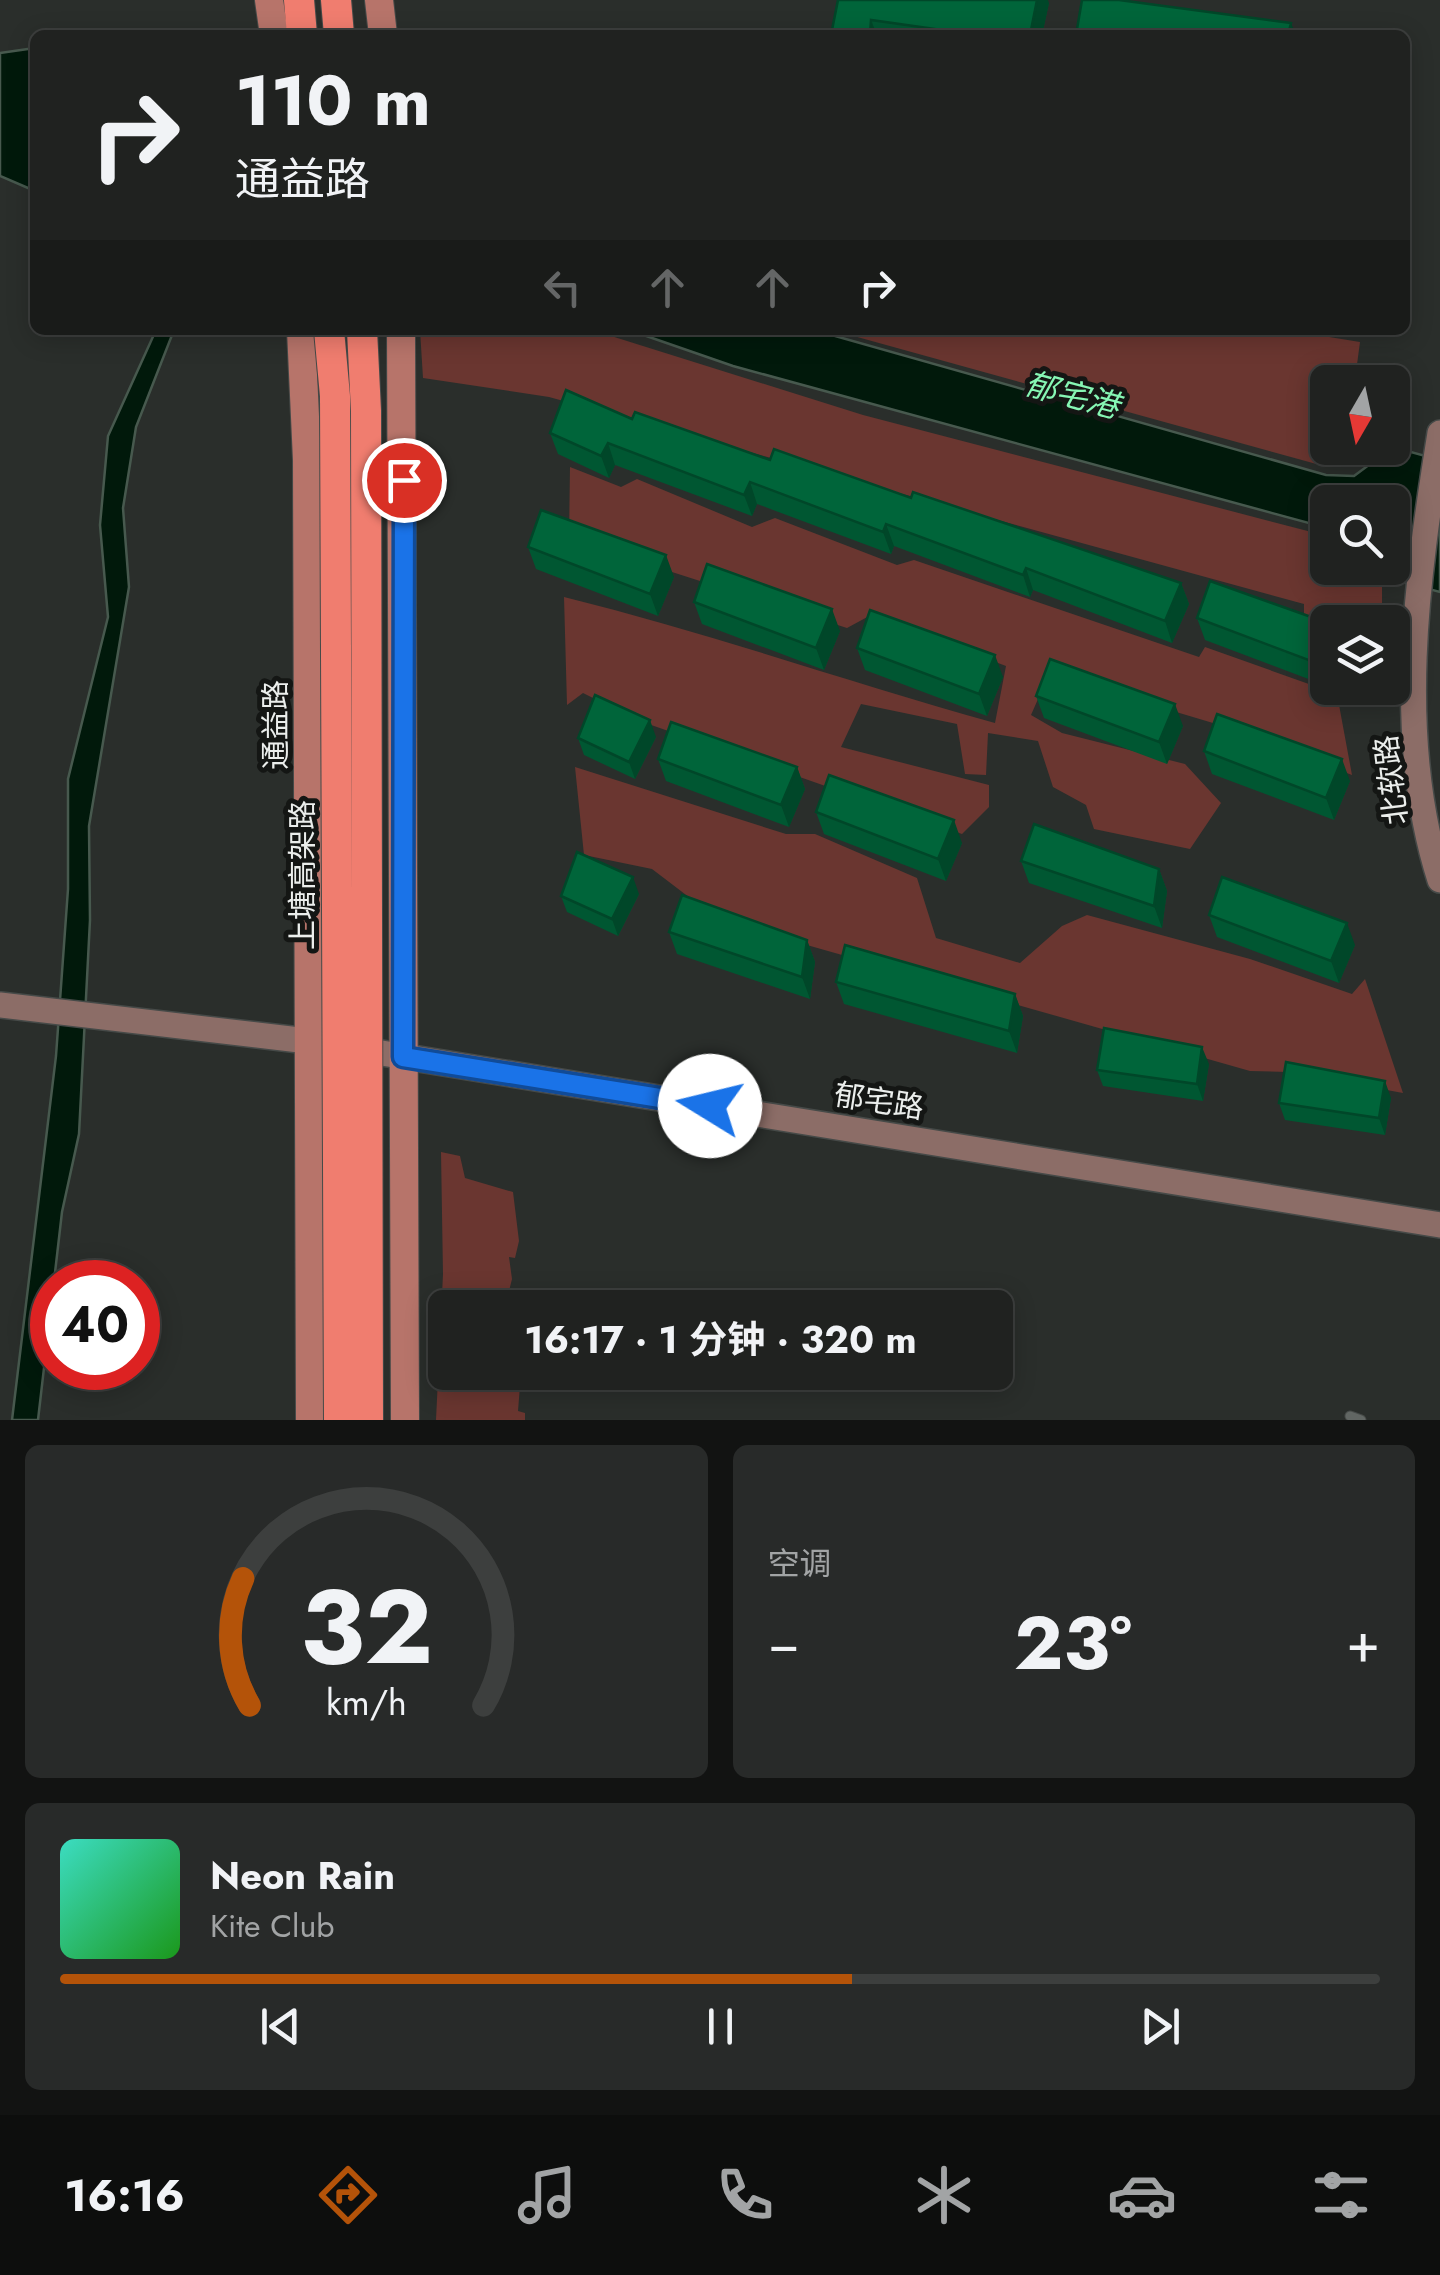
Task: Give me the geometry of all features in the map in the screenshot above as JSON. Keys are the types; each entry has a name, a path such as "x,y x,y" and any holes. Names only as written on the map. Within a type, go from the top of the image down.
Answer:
{"highway":[{"path":"298,0 301,30"},
{"path":"336,0 339,30"},
{"name":"上塘高架路","path":"329,335 335,416 339,1420"},
{"path":"362,335 366,450 368,1420"}],"main road":[{"path":"269,0 273,30"},
{"path":"378,0 381,30"},
{"name":"通益路","path":"301,335 307,460 310,1420"},
{"path":"401,335 406,1420"}],"street":[{"name":"北软路","path":"1438,443 1416,592 1415,690 1421,780 1440,880"},
{"name":"郁宅路","path":"0,1004 308,1041 1440,1225"}],"shaded area":[{"path":"30,49 30,189 0,176 0,53"},
{"path":"154,335 172,335 136,427 123,508 129,587 89,826 90,920 79,1134 62,1212 56,1260 31,1260 56,1056 68,889 68,779 108,617 100,525 108,436"},
{"path":"420,335 608,335 863,415 1310,532 1310,585 1382,585 1382,605 1310,605 1310,619 1304,619 1304,604 549,397 423,378"},
{"path":"643,335 832,335 1326,475 1354,476 1369,465 1410,465 1410,452 1440,460 1440,592 1410,584 1410,485 1310,485 1310,523 733,366"},
{"path":"850,335 1317,335 1360,342 1357,365 1310,365 1310,462"},
{"path":"570,467 621,487 637,479 752,527 775,518 897,565 914,560 1199,657 1205,647 1310,684 1310,705 1339,705 1352,775 1223,726 1049,674 1031,715 1062,733 1185,764 1221,803 1190,849 1094,829 1086,805 1053,787 1038,741 988,733 986,775 965,774 957,724 861,704 841,747 989,785 989,807 962,834 637,720 583,693 567,705 564,597 995,723 1006,666 871,615 847,628 569,539"},
{"path":"575,767 786,834 815,834 917,878 936,938 1020,963 1062,926 1087,915 1250,959 1352,994 1365,979 1403,1093 1289,1072 1250,1071 719,920 652,869 584,855"},
{"path":"441,1152 460,1156 465,1178 513,1192 519,1241 515,1258 509,1257 509,1290 442,1290"},
{"path":"30,1271 30,1390 41,1390 38,1420 12,1420"},
{"path":"437,1390 520,1390 518,1411 525,1413 525,1420 436,1420"}],"building":[{"path":"838,0 1037,0 1031,30 942,30 871,20 870,30 832,30"},
{"path":"1082,0 1119,0 1291,23 1289,30 1077,30"},
{"path":"566,390 632,419 635,412 770,460 774,449 911,498 913,492 1181,583 1165,621 1026,568 1023,575 886,524 883,532 750,482 744,495 608,443 601,456 550,433"},
{"path":"541,510 666,555 650,594 528,547"},
{"path":"707,564 832,609 816,648 694,602"},
{"path":"1210,581 1310,617 1310,661 1197,618"},
{"path":"870,610 995,655 979,694 857,648"},
{"path":"1050,659 1175,704 1159,742 1036,696"},
{"path":"595,695 650,720 629,762 578,738"},
{"path":"1217,714 1342,759 1326,798 1204,751"},
{"path":"671,722 797,767 781,805 658,759"},
{"path":"829,775 954,820 938,859 816,812"},
{"path":"1034,824 1159,869 1154,906 1021,861"},
{"path":"577,852 633,877 612,919 561,896"},
{"path":"1222,877 1347,923 1331,961 1209,915"},
{"path":"682,895 807,940 802,977 669,932"},
{"path":"845,945 1015,994 1009,1031 836,982"},
{"path":"1104,1028 1202,1047 1197,1084 1097,1070"},
{"path":"1286,1062 1385,1081 1379,1118 1279,1103"}],"route":[{"path":"404,480 403,1057 710,1106"}],"water label":[{"name":"郁宅港","path":"1072,395"}]}
